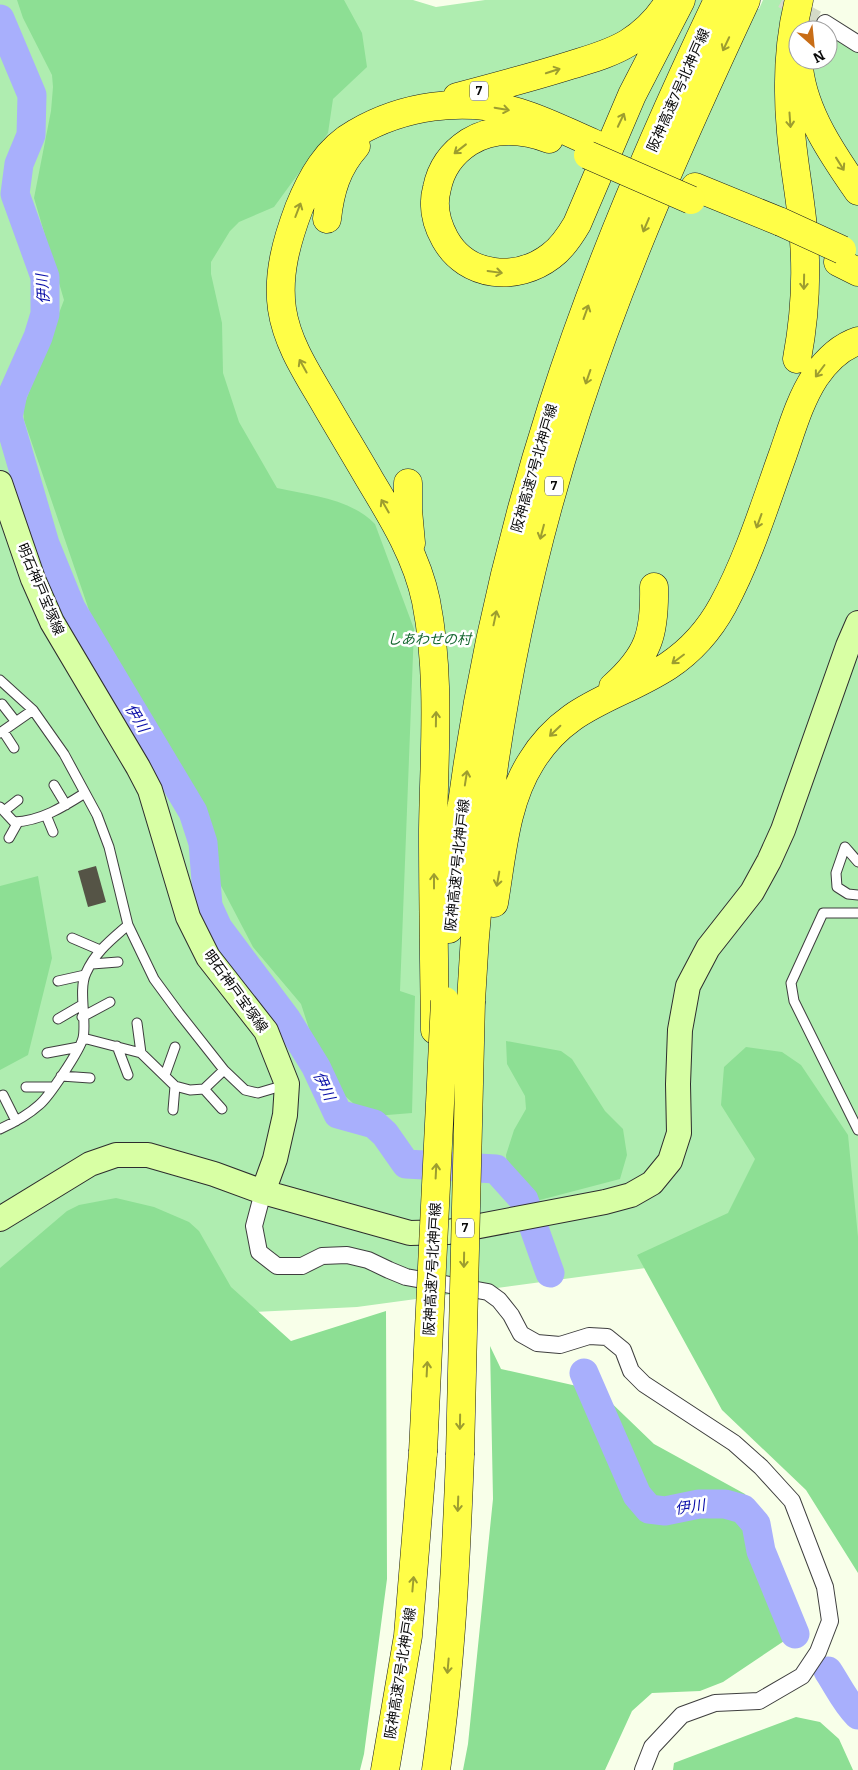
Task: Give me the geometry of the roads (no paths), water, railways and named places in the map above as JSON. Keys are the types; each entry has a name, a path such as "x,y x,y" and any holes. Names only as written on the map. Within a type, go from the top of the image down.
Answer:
{"highway":[{"name":"7","path":"458,1001 433,832 436,686 428,612 415,565 381,498 297,356 286,327 281,296 283,264 293,224 305,193 329,154 348,137 374,124 408,111 541,74 609,52 628,43 647,28 670,0"},
{"name":"7","path":"590,149 529,132 500,131 475,139 453,155 445,165 439,178 435,194 435,207 439,226 448,244 468,263 492,273 529,269 552,255 562,246 577,224 629,103 680,0"},
{"name":"阪神高速7号北神戸線","path":"436,1770 451,1639 460,1455 465,1198 458,1001 450,918 467,774 495,619 523,504 552,405 615,234 718,0"},
{"name":"阪神高速7号北神戸線","path":"384,1770 408,1636 423,1452 438,1126 458,1001 474,931 484,834 507,682 546,514 576,414 617,296 671,166 746,0"},
{"path":"797,10 799,72 810,107 827,143 858,191"},
{"path":"797,10 789,65 791,133 802,219 804,257 802,320 797,358"},
{"name":"7","path":"327,219 330,196 338,172 359,142 378,127 408,111 456,104 501,108 531,116 590,149 849,260"},
{"name":"7","path":"458,1001 487,943 510,810 522,778 538,750 553,732 569,719 595,702 667,666 682,656 705,633 723,605 747,555 806,394 815,378 833,356 843,348 858,342"},
{"path":"408,483 408,519 415,565"},
{"path":"595,702 628,672 644,650 650,638 653,625 654,587"}],"street":[{"path":"838,32 858,44"},
{"name":"明石神戸宝塚線","path":"0,482 34,579 52,622 150,790 188,917 208,956 266,1031 287,1084 283,1124 275,1159 263,1192"},
{"path":"0,1220 90,1164 116,1155 148,1155 214,1174 263,1192 410,1233 448,1232 553,1213 631,1195 652,1183 670,1161 679,1133 680,1030 688,986 708,948 752,892 769,861 783,830 848,646 858,623"},
{"path":"263,1192 254,1226 259,1252 277,1266 302,1266 322,1256 354,1256 368,1260 406,1277 488,1292 499,1300 511,1314 521,1334 537,1343 560,1345 589,1336 607,1338 623,1350 632,1371 644,1384 734,1443 761,1467 792,1501 825,1587 830,1621 818,1652 802,1676 759,1701 715,1702 682,1715 652,1748 643,1770"}],"lane":[{"path":"0,680 33,710 64,754 97,815 109,847 128,925 154,979 224,1070 245,1090 258,1093 287,1084"},
{"path":"2,704 16,722"},
{"path":"14,748 1,732 33,710"},
{"path":"54,785 66,805"},
{"path":"18,800 2,809 14,822 30,821 46,815 85,793"},
{"path":"46,815 53,832"},
{"path":"9,838 18,822"},
{"path":"858,862 845,847 836,873 838,887 848,894 858,895"},
{"path":"858,913 823,913 790,983 794,1001 858,1130"},
{"path":"0,1130 40,1104 61,1076 83,1038 82,1005 85,975 100,950 128,925"},
{"path":"72,938 100,950"},
{"path":"92,964 118,962"},
{"path":"58,981 85,975"},
{"path":"82,1017 110,1002"},
{"path":"58,1019 82,1005"},
{"path":"137,1023 141,1054"},
{"path":"83,1038 141,1054 175,1086 190,1090 204,1089 224,1070"},
{"path":"48,1053 79,1046"},
{"path":"117,1046 128,1075"},
{"path":"165,1075 175,1048"},
{"path":"61,1076 90,1078"},
{"path":"174,1110 175,1086"},
{"path":"26,1087 53,1087"},
{"path":"204,1089 222,1109"},
{"path":"3,1095 16,1121"}],"waterway":[{"name":"伊川","path":"0,19 32,95 31,135 19,164 15,194 45,277 45,314 38,337 13,393 8,417 45,544 71,608 193,812 203,843 208,906 218,928 287,1020 316,1067 338,1114 374,1124 385,1134 406,1164 496,1169 524,1200 550,1273"},
{"name":"伊川","path":"584,1373 637,1495 649,1509 665,1511 699,1504 725,1504 743,1509 756,1524 761,1551 795,1634"},
{"name":"伊川","path":"828,1671 845,1699 858,1715"}],"tunnel":[{"path":"782,0 819,20"}],"park label":[{"name":"しあわせの村","path":"429,639"}]}
